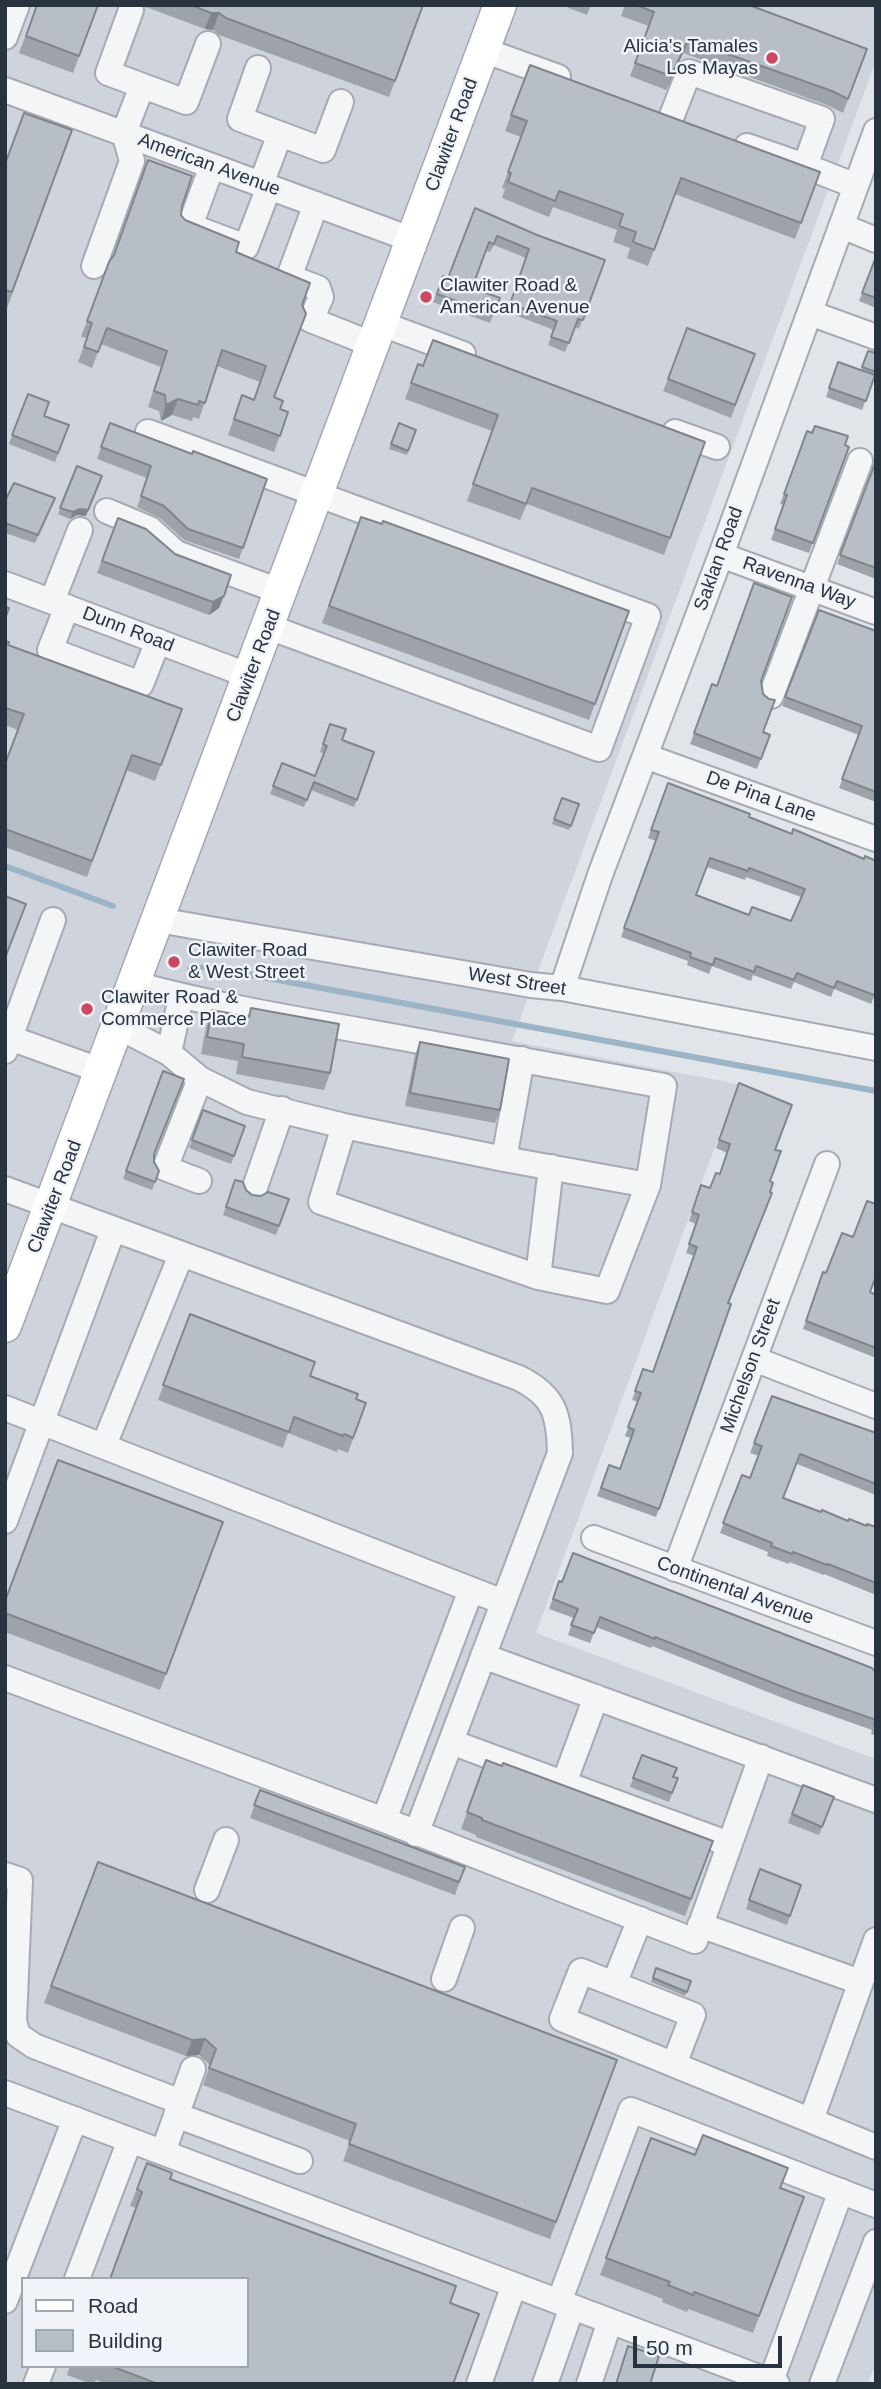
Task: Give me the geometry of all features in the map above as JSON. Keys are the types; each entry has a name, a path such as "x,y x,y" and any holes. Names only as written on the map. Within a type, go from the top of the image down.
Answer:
{"main road":[{"name":"Clawiter Road","path":"5,1326 12,1290 52,1206 500,5"}],"street":[{"path":"5,37 17,5"},
{"path":"131,10 108,73 186,103 208,44"},
{"path":"483,50 580,85"},
{"path":"258,68 240,119 323,150 341,102"},
{"path":"671,118 688,72 822,119 804,166"},
{"path":"94,265 132,162 124,133 142,86"},
{"name":"American Avenue","path":"5,90 413,240"},
{"path":"645,109 695,127"},
{"name":"Saklan Road","path":"562,988 600,876 876,131"},
{"path":"212,166 190,226 246,247 280,134"},
{"path":"720,136 856,186"},
{"path":"316,204 289,276 318,288 321,297 311,320 482,361"},
{"path":"842,226 876,240"},
{"path":"810,313 876,337"},
{"path":"652,423 717,447"},
{"path":"148,432 648,616 599,749 269,627"},
{"path":"771,696 860,461"},
{"path":"107,511 150,529 176,554 282,592"},
{"path":"80,530 50,650 141,684 158,641"},
{"name":"Ravenna Way","path":"721,555 876,611"},
{"name":"Dunn Road","path":"5,584 250,676"},
{"name":"De Pina Lane","path":"645,756 876,839"},
{"path":"53,920 8,1044 102,1071"},
{"name":"West Street","path":"158,920 518,983 562,988 876,1048"},
{"path":"135,984 181,997 664,1086 648,1185 607,1291 538,1277 321,1202 344,1126"},
{"path":"169,1053 181,997"},
{"path":"119,1027 169,1053 200,1079 247,1102 344,1126 648,1185"},
{"path":"504,1159 522,1059"},
{"path":"199,1181 166,1168 200,1079"},
{"path":"254,1190 282,1109"},
{"name":"Michelson Street","path":"675,1569 827,1164"},
{"path":"538,1277 551,1167"},
{"path":"5,1189 519,1378 542,1392 553,1405 559,1430 560,1453 416,1834"},
{"path":"5,1521 113,1230"},
{"path":"104,1446 181,1255"},
{"path":"754,1359 876,1406"},
{"path":"5,1408 503,1602"},
{"name":"Continental Avenue","path":"594,1538 876,1643"},
{"path":"384,1820 471,1590"},
{"path":"483,1656 876,1800"},
{"path":"5,1678 384,1820 695,1941 761,1757"},
{"path":"564,1783 596,1698"},
{"path":"451,1742 729,1844"},
{"path":"207,1890 226,1840"},
{"path":"5,1875 20,1880 14,2021 19,2035 34,2046 300,2161"},
{"path":"614,1984 640,1919"},
{"path":"700,1925 860,1982"},
{"path":"444,1979 462,1928"},
{"path":"811,2120 876,1940"},
{"path":"674,2064 693,2015 581,1971 562,2019 876,2147"},
{"path":"163,2152 193,2069"},
{"path":"5,2093 774,2383 841,2191"},
{"path":"545,2384 566,2304 631,2110 876,2205"},
{"path":"5,2301 16,2240 75,2119"},
{"path":"77,2277 130,2140"},
{"path":"822,2384 876,2242"},
{"path":"480,2384 514,2285"},
{"path":"589,2384 610,2321"}],"shaded area":[{"path":"5,5 876,5 876,61 512,1041 738,1084 536,1633 876,1759 876,2361 868,2384 5,2384"}],"building":[{"path":"37,5 98,5 79,56 26,36"},
{"path":"191,5 423,5 395,81 226,18 219,13 211,13"},
{"path":"636,5 749,5 867,49 848,99 688,40 671,76 635,63 654,12"},
{"path":"530,65 820,172 801,223 681,178 654,250 633,242 636,232 619,226 623,214 559,191 555,201 508,182 511,173 508,172 527,121 511,115"},
{"path":"24,113 72,130 12,292 5,290 5,164"},
{"path":"148,160 192,176 182,206 181,215 185,220 239,242 236,252 310,283 302,305 306,314 274,397 283,401 280,409 288,412 280,436 234,419 242,395 254,400 266,366 222,350 205,403 199,401 198,405 178,399 166,405 165,395 154,391 167,351 107,328 98,352 84,347 92,323 87,321"},
{"path":"475,208 605,260 583,320 578,319 569,343 551,337 557,321 510,304 529,249 497,236 494,244 489,242 472,288 500,298 493,314 437,294 443,276 448,278"},
{"path":"876,260 876,298 862,293"},
{"path":"687,328 755,354 735,405 668,379"},
{"path":"433,340 705,442 670,538 532,488 526,504 473,484 498,415 411,383 418,364 423,366"},
{"path":"868,351 876,353 876,372 862,367"},
{"path":"838,362 875,375 866,401 829,388"},
{"path":"28,394 49,402 44,416 69,425 58,453 12,435"},
{"path":"110,423 267,479 243,548 188,529 164,506 141,496 151,466 101,447"},
{"path":"399,423 416,430 408,451 391,444"},
{"path":"815,426 848,436 845,445 849,447 813,543 775,529 787,495 784,494 807,431 812,433"},
{"path":"876,461 876,568 840,555"},
{"path":"77,466 102,476 88,510 73,512 60,508"},
{"path":"14,483 55,498 38,535 5,523 5,501"},
{"path":"361,517 382,524 383,521 629,611 595,704 329,606"},
{"path":"118,518 146,529 175,554 231,575 224,596 213,602 102,561"},
{"path":"754,583 792,597 761,681 763,694 775,700 763,732 770,735 761,759 694,733 712,684 717,686"},
{"path":"819,610 876,631 876,792 842,779 862,726 785,697"},
{"path":"5,641 9,642 8,645 182,709 161,765 132,755 92,861 5,829 5,764 24,714 5,708"},
{"path":"330,724 346,729 342,740 374,752 357,800 314,782 307,800 273,786 282,763 315,776 327,746 323,744"},
{"path":"668,783 750,814 749,817 792,834 793,829 864,859 865,856 876,861 874,995 837,981 834,988 797,973 794,980 756,966 754,972 715,958 713,965 690,957 691,953 624,928 659,832 651,830","holes":["710,858 748,871 749,868 805,889 791,921 752,907 749,915 696,895"]},
{"path":"562,798 579,804 571,826 554,819"},
{"path":"5,896 26,904 5,958"},
{"path":"251,1008 339,1024 330,1073 242,1057 244,1044 207,1037 212,1010 249,1017"},
{"path":"420,1042 509,1059 500,1110 410,1093"},
{"path":"163,1071 184,1079 154,1154 154,1162 159,1171 155,1182 126,1171"},
{"path":"739,1083 792,1105 775,1150 781,1151 770,1181 773,1183 772,1193 728,1303 731,1304 659,1509 601,1488 609,1465 620,1469 634,1430 628,1427 641,1393 635,1391 643,1369 653,1372 697,1247 689,1244 699,1215 692,1212 701,1185 710,1188 716,1173 720,1174 730,1144 719,1140"},
{"path":"203,1110 245,1126 234,1156 192,1140"},
{"path":"235,1180 243,1182 252,1195 261,1196 268,1192 289,1199 279,1226 226,1207"},
{"path":"867,1201 876,1204 876,1276 870,1292 876,1295 876,1348 806,1321 823,1272 826,1273 842,1233 853,1237"},
{"path":"190,1314 315,1362 310,1376 358,1394 356,1399 366,1403 353,1438 294,1417 289,1432 163,1385"},
{"path":"772,1396 876,1433 876,1484 800,1454 783,1498 848,1521 849,1519 876,1527 876,1583 771,1546 772,1543 723,1523 742,1475 750,1478 762,1446 754,1443"},
{"path":"58,1460 223,1522 166,1674 5,1613 5,1601"},
{"path":"573,1553 872,1668 876,1673 876,1720 600,1617 594,1633 571,1625 578,1609 553,1599"},
{"path":"642,1755 677,1768 673,1777 678,1778 672,1793 633,1778"},
{"path":"486,1760 502,1766 503,1763 713,1841 691,1899 467,1812"},
{"path":"803,1785 834,1797 822,1827 792,1814"},
{"path":"260,1790 465,1867 459,1882 254,1805"},
{"path":"98,1862 617,2060 556,2222 349,2144 356,2124 209,2068 216,2049 205,2039 192,2040 51,1986"},
{"path":"760,1869 801,1885 790,1916 749,1900"},
{"path":"656,1968 691,1981 687,1992 653,1978"},
{"path":"703,2135 788,2168 780,2188 804,2197 759,2316 694,2292 693,2295 668,2285 670,2282 606,2258 651,2138 695,2155"},
{"path":"147,2163 172,2173 170,2179 456,2286 450,2303 479,2314 453,2384 158,2384 116,2368 248,2368 248,2277 111,2277 142,2192 137,2189"},
{"path":"628,2346 659,2356 650,2384 616,2384"}],"waterway":[{"path":"5,866 113,906"},
{"path":"190,969 208,967 876,1091"}],"place":[{"name":"Alicia's Tamales Los Mayas","path":"772,58"},
{"name":"Clawiter Road & American Avenue","path":"426,297"},
{"name":"Clawiter Road & West Street","path":"174,962"},
{"name":"Clawiter Road & Commerce Place","path":"87,1009"}]}
